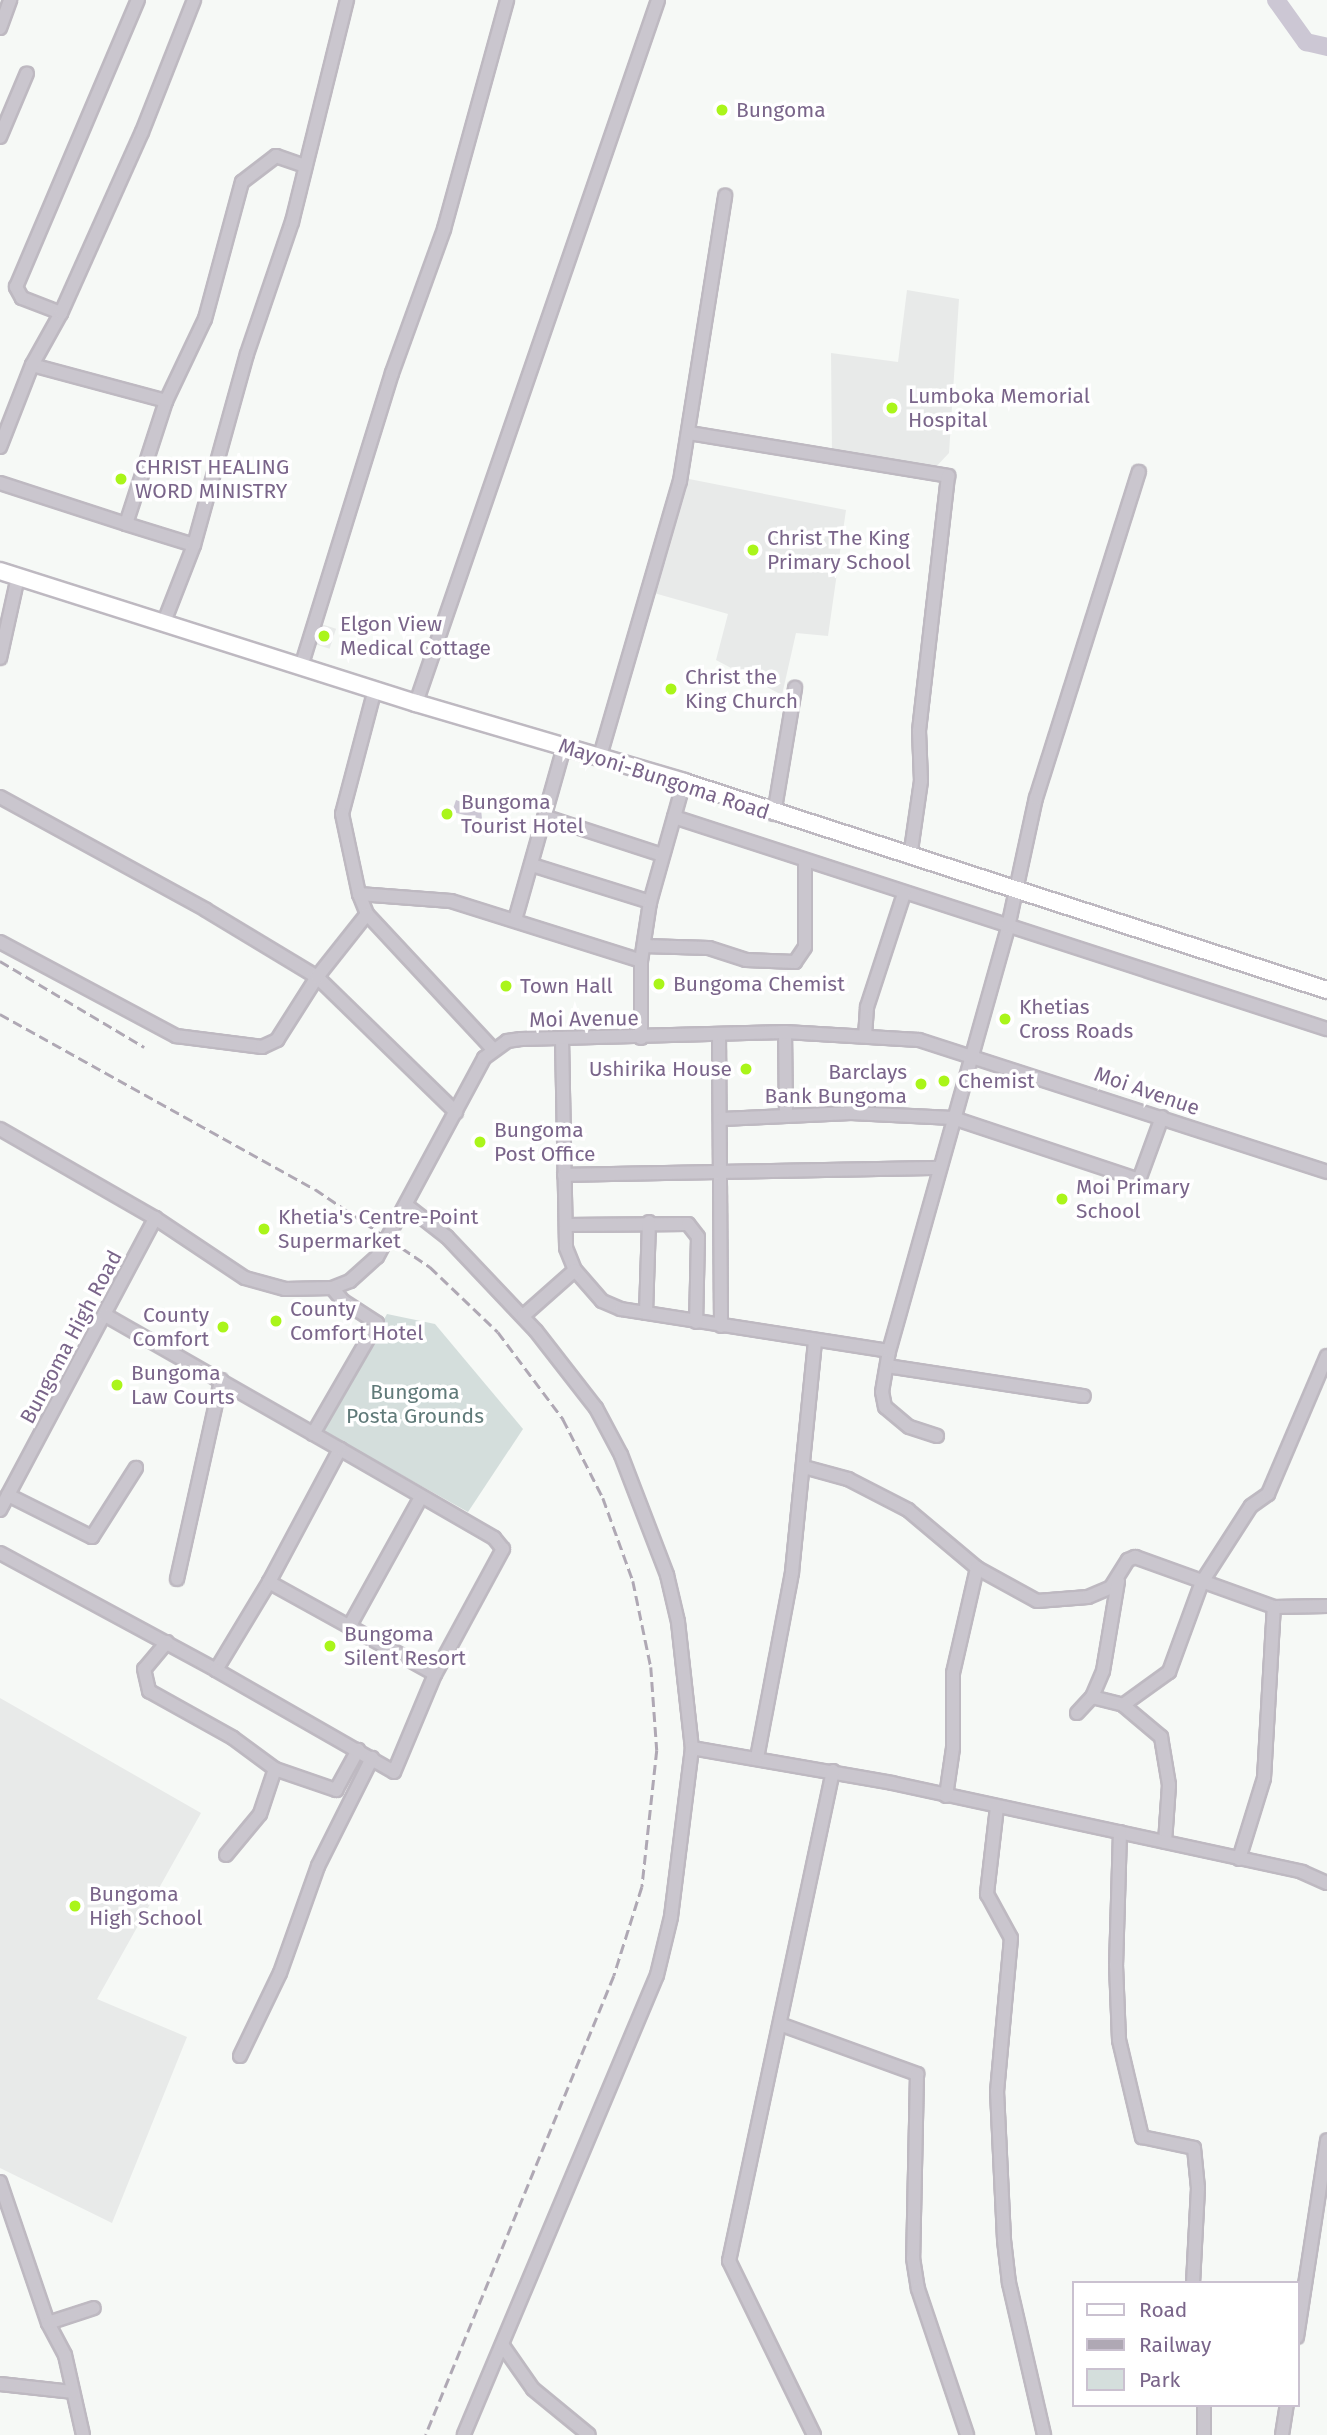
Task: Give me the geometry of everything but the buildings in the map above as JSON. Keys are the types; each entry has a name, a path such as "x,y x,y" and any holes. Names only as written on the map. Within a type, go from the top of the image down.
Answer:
{"main road":[{"name":"Mayoni-Bungoma Road","path":"0,571 416,703 684,782 774,814 1016,888 1327,990"}],"street":[{"path":"0,28 10,0"},
{"path":"61,313 22,298 16,288 138,0"},
{"path":"0,447 32,365 61,313 142,132 194,0"},
{"path":"164,622 194,545 305,166 347,0"},
{"path":"301,667 393,373 444,229 507,0"},
{"path":"416,703 658,0"},
{"path":"0,137 27,73"},
{"path":"126,524 166,401 205,319 242,182 276,156 305,166"},
{"path":"600,756 651,590 688,433 725,196"},
{"path":"32,365 166,401"},
{"path":"688,433 948,476 919,731 921,781 910,857"},
{"path":"937,1436 909,1427 885,1407 882,1392 889,1351 1008,927 1036,798 1139,472"},
{"path":"0,483 194,545"},
{"path":"0,658 18,577"},
{"path":"774,814 795,688"},
{"path":"0,1129 155,1218 246,1278 285,1289 332,1288 350,1281 377,1257 493,1049 366,914 359,894 342,814 375,690"},
{"path":"515,920 564,747"},
{"path":"641,1038 641,961 650,902 684,782"},
{"path":"0,797 206,910 317,977 456,1112"},
{"path":"546,817 662,855"},
{"path":"674,817 805,862 1327,1029"},
{"path":"644,946 709,948 746,960 795,962 805,947 805,862"},
{"path":"532,865 650,902"},
{"path":"359,894 441,899 641,961"},
{"path":"866,1036 867,1007 904,894"},
{"path":"0,942 176,1036 261,1047 277,1040 317,977 366,914"},
{"path":"785,1032 786,1115"},
{"name":"Moi Avenue","path":"493,1049 521,1039 719,1036 785,1032 919,1040 971,1054 1327,1172"},
{"path":"719,1036 723,1174 721,1326"},
{"path":"562,1038 566,1248 575,1270 602,1301 646,1313 696,1322 889,1351"},
{"path":"722,1119 786,1115 953,1118 1139,1180 1162,1117"},
{"path":"564,1175 939,1168"},
{"path":"406,1205 447,1237 523,1316 596,1408 644,1510 678,1622 692,1748 671,1917 657,1975 464,2435"},
{"name":"Bungoma High Road","path":"0,1510 155,1218"},
{"path":"566,1225 649,1222 688,1224 698,1237 696,1322"},
{"path":"646,1313 649,1222"},
{"path":"523,1316 575,1270"},
{"path":"313,1434 377,1322 343,1301 332,1288"},
{"path":"0,1553 167,1642 394,1772 435,1674 503,1549 494,1538 105,1315"},
{"path":"757,1758 792,1573 815,1342"},
{"path":"1123,1704 1168,1672 1202,1582 1251,1506 1268,1494 1327,1356"},
{"path":"887,1366 1084,1396"},
{"path":"177,1579 221,1380"},
{"path":"216,1670 269,1582 340,1449"},
{"path":"804,1467 848,1479 908,1510 977,1568 1037,1601 1088,1597 1118,1580"},
{"path":"8,1495 92,1537 136,1468"},
{"path":"349,1627 421,1497"},
{"path":"1076,1713 1092,1697 1103,1671 1118,1580 1128,1560 1135,1557 1274,1606 1327,1606"},
{"path":"946,1796 953,1748 953,1673 977,1568"},
{"path":"269,1582 435,1674"},
{"path":"1239,1859 1264,1778 1274,1606"},
{"path":"167,1642 144,1669 149,1691 233,1738 275,1769 336,1790 358,1750"},
{"path":"1092,1697 1123,1704 1161,1737 1170,1785 1165,1842"},
{"path":"692,1748 833,1771 1121,1832 1302,1872 1327,1883"},
{"path":"240,2056 280,1973 318,1866 372,1758"},
{"path":"226,1855 260,1814 275,1769"},
{"path":"814,2435 729,2267 782,2025 833,1771"},
{"path":"997,1807 987,1894 1011,1938 997,2091 1004,2240 1009,2283 1044,2435"},
{"path":"1121,1832 1116,1965 1119,2039 1142,2137 1194,2148 1198,2188 1193,2281"},
{"path":"782,2025 917,2074 913,2258 918,2289 967,2435"},
{"path":"1299,2324 1327,2140"},
{"path":"0,2182 48,2323 65,2355 83,2435"},
{"path":"48,2323 94,2308"},
{"path":"503,2346 533,2389 589,2435"},
{"path":"0,2384 72,2392"},
{"path":"1204,2407 1204,2435"},
{"path":"1282,2435 1287,2407"}],"shaded area":[{"name":"Lumboka Memorial Hospital","path":"907,290 959,299 949,453 932,471 832,454 831,353 898,362"},
{"name":"Christ The King Primary School","path":"684,478 846,510 828,636 796,633 782,695 716,660 728,614 654,593"},
{"name":"Elgon View Medical Cottage","path":"318,623 336,629 330,649 312,643"},
{"path":"456,800 481,809 482,819 452,812"},
{"name":"Bungoma High School","path":"0,1698 201,1813 97,1999 187,2037 112,2223 0,2168"}],"green space":[{"name":"Bungoma Posta Grounds","path":"387,1314 435,1324 523,1429 468,1512 321,1430"}],"waterway":[{"path":"1276,0 1306,42 1327,47"}],"railway":[{"path":"0,961 144,1047"},
{"path":"0,1014 315,1189 430,1267 498,1332 563,1419 603,1498 633,1581 651,1667 657,1750 642,1887 614,1976 426,2435"}],"place":[{"name":"Bungoma","path":"722,110"},
{"name":"Lumboka Memorial Hospital","path":"892,408"},
{"name":"CHRIST HEALING WORD MINISTRY","path":"121,479"},
{"name":"Christ The King Primary School","path":"753,550"},
{"name":"Elgon View Medical Cottage","path":"324,636"},
{"name":"Christ the King Church","path":"671,689"},
{"name":"Bungoma Tourist Hotel","path":"447,814"},
{"name":"Bungoma Chemist","path":"659,984"},
{"name":"Town Hall","path":"506,986"},
{"name":"Khetias Cross Roads","path":"1005,1019"},
{"name":"Ushirika House","path":"746,1069"},
{"name":"Chemist","path":"944,1081"},
{"name":"Barclays Bank Bungoma","path":"921,1084"},
{"name":"Bungoma Post Office","path":"480,1142"},
{"name":"Moi Primary School","path":"1062,1199"},
{"name":"Khetia's Centre-Point Supermarket","path":"264,1229"},
{"name":"County Comfort Hotel","path":"276,1321"},
{"name":"County Comfort","path":"223,1327"},
{"name":"Bungoma Law Courts","path":"117,1385"},
{"name":"Bungoma Silent Resort","path":"330,1646"},
{"name":"Bungoma High School","path":"75,1906"}]}
